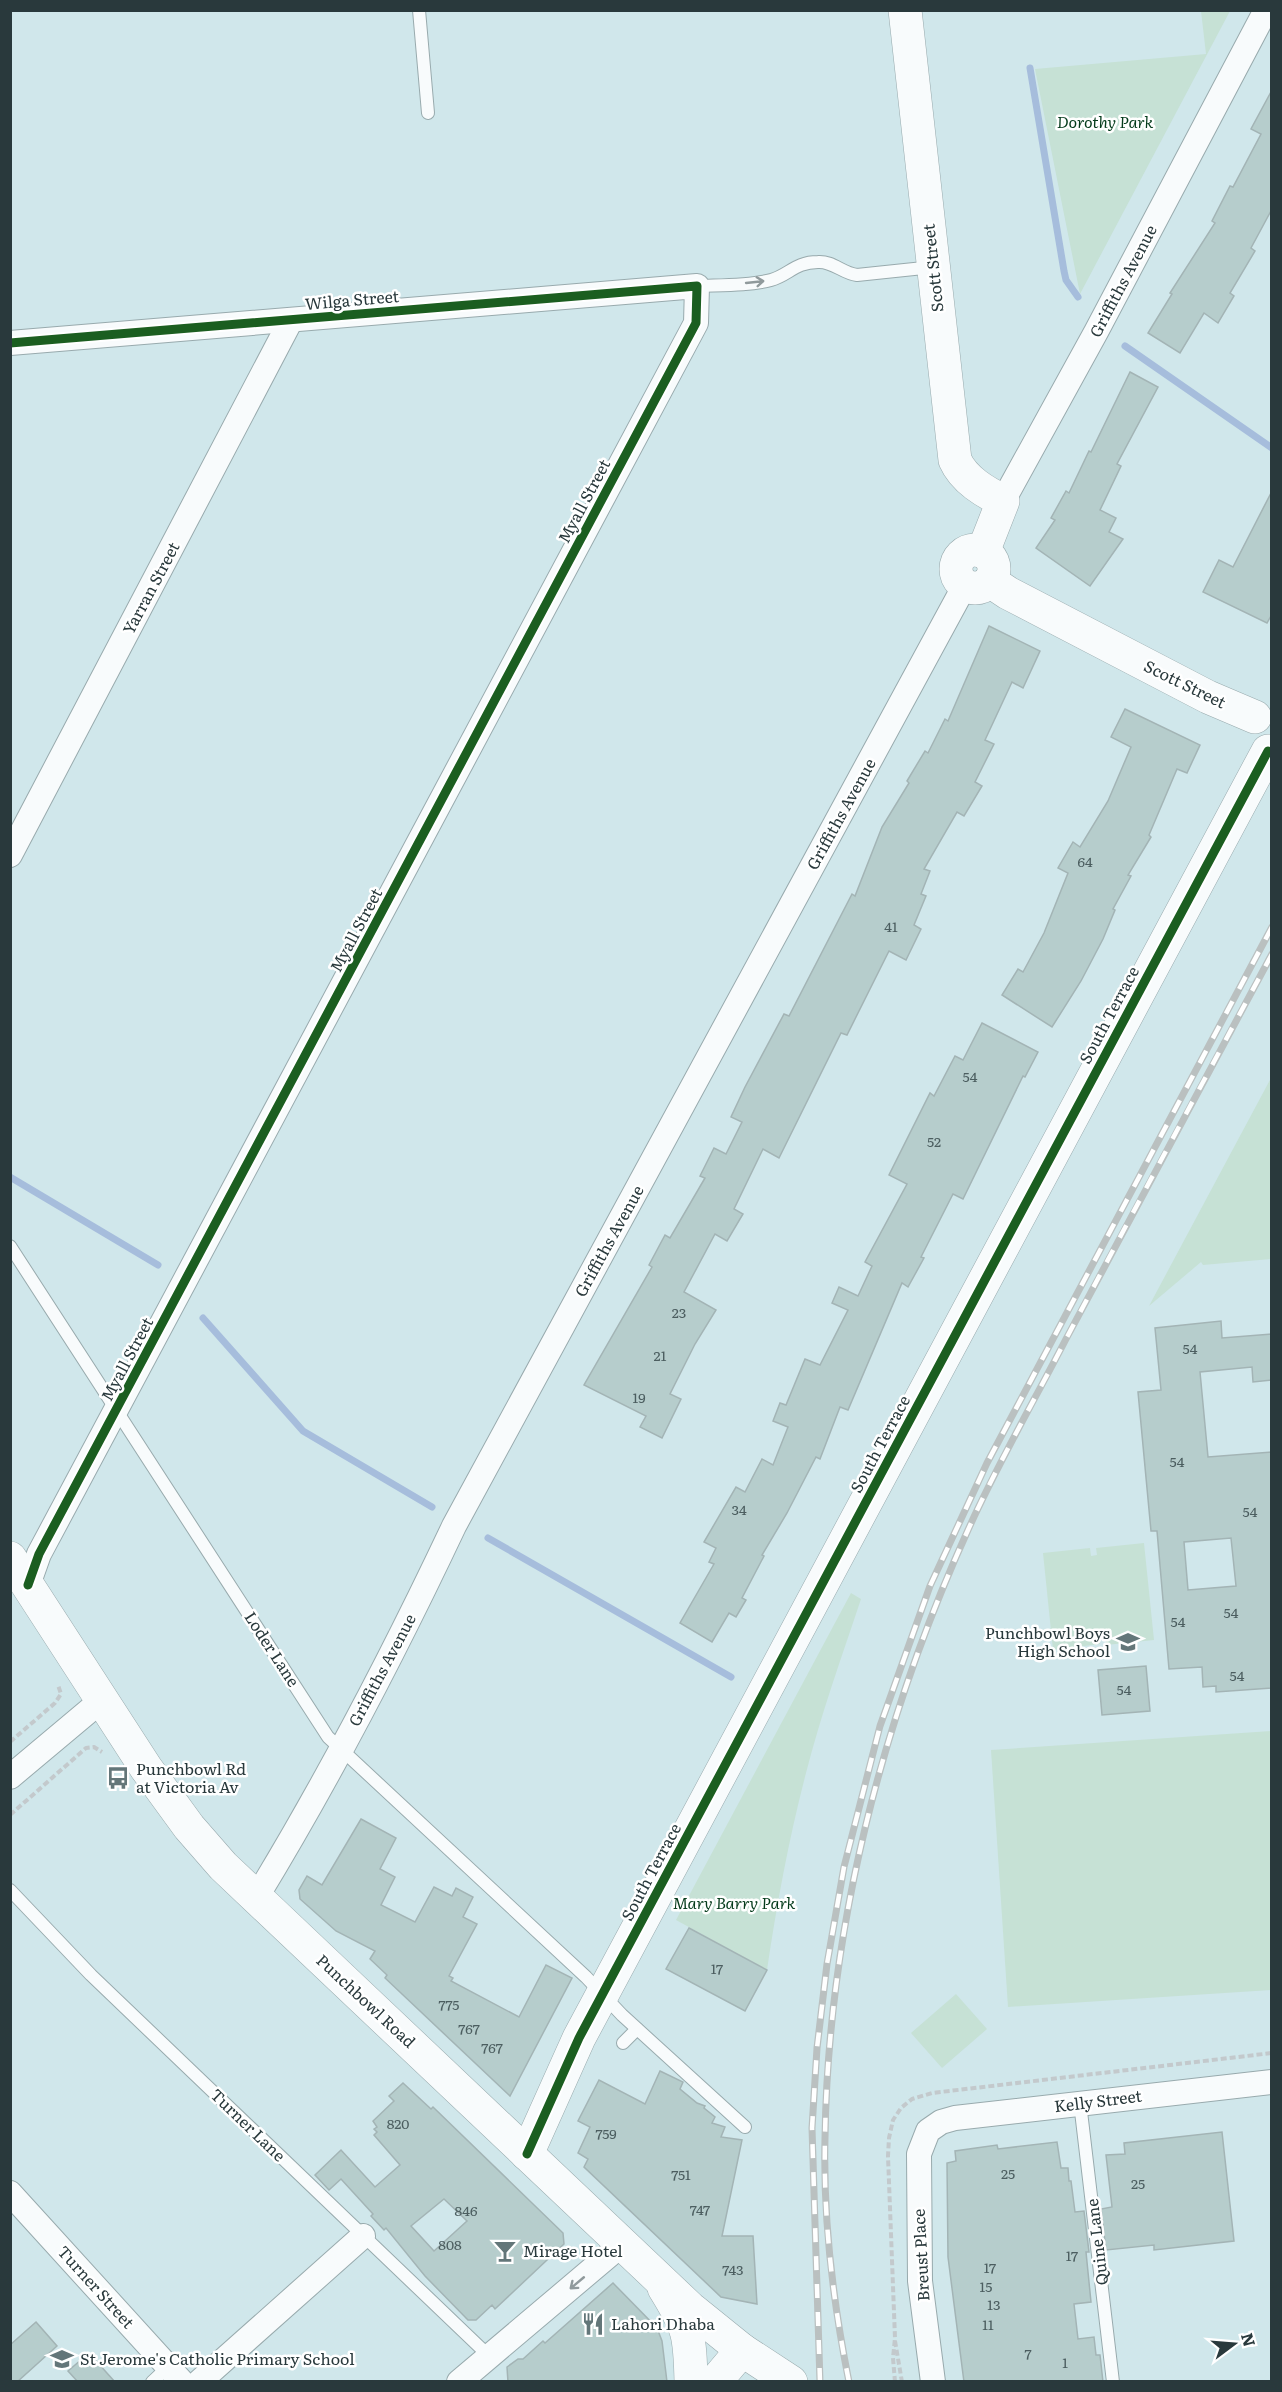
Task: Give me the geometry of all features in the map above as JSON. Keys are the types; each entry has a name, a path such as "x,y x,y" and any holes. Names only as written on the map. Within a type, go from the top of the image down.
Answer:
{"street":[{"name":"Scott Street","path":"905,10 955,460 963,474 989,494 1004,501"},
{"name":"Griffiths Avenue","path":"256,1898 410,1618 454,1526 979,572 1004,501 1266,10"},
{"name":"Wilga Street","path":"10,344 697,286"},
{"name":"Myall Street","path":"19,1571 39,1554 696,323 697,286"},
{"name":"Yarran Street","path":"10,855 291,320"},
{"name":"Scott Street","path":"979,572 1187,686 1263,711"},
{"path":"1263,711 1252,733 1255,741 1270,752"},
{"name":"South Terrace","path":"527,2154 602,1995 1270,752"},
{"name":"Punchbowl Road","path":"19,1571 146,1768 189,1827 223,1866 658,2279 742,2350 786,2378"},
{"path":"10,1777 103,1699"},
{"name":"Kelly Street","path":"928,2130 941,2122 955,2118 1272,2082"},
{"name":"Breust Place","path":"928,2130 921,2145 918,2167 920,2280 933,2382"},
{"name":"Turner Street","path":"10,2193 168,2377"},
{"path":"199,2382 363,2236"},
{"path":"460,2381 621,2245"},
{"path":"658,2279 679,2312 688,2332 691,2347 691,2382"},
{"path":"715,2382 742,2350"}],"lane":[{"path":"419,10 428,114"},
{"name":"Wilga Street","path":"697,286 772,280 793,267 818,262 826,262 848,274 856,275 933,267"},
{"name":"Loder Lane","path":"10,1246 328,1737 586,1977 637,2029 745,2127"},
{"name":"Turner Lane","path":"10,1890 91,1976 489,2356"},
{"path":"623,2043 637,2029"},
{"name":"Quine Lane","path":"1080,2103 1113,2382"}],"path":[{"path":"10,1742 55,1703 60,1694 58,1684"},
{"path":"10,1815 86,1748 93,1747 102,1752"},
{"path":"902,2382 895,2338 888,2156 893,2120 901,2108 912,2099 932,2093 1272,2053"},
{"path":"895,2338 893,2358 895,2382"}],"green space":[{"name":"Dorothy Park","path":"1201,11 1230,11 1080,294 1035,69 1206,54"},
{"path":"1271,1078 1271,1259 1203,1265 1201,1262 1149,1306"},
{"path":"1144,1543 1154,1640 1106,1645 1105,1637 1100,1638 1100,1644 1053,1650 1043,1553 1090,1548 1091,1556 1097,1555 1096,1548"},
{"name":"Mary Barry Park","path":"851,1593 861,1599 806,1773 784,1871 767,1970 676,1920"},
{"path":"1271,1731 1271,1990 1008,2007 991,1750"},
{"path":"956,1994 987,2029 942,2068 911,2033"}],"building":[{"path":"1272,90 1272,209 1251,248 1255,251 1230,293 1234,296 1218,323 1204,313 1180,353 1148,333 1172,294 1170,293 1215,223 1212,221 1230,186 1233,187 1261,134 1251,129"},
{"path":"1130,372 1158,387 1117,464 1121,466 1100,510 1116,518 1109,532 1123,539 1090,586 1036,548 1055,520 1051,518 1066,491 1069,493"},
{"path":"1272,491 1272,614 1267,623 1203,592 1219,560 1233,567"},
{"path":"989,626 1040,651 1023,688 1012,682 985,740 994,744 975,782 982,786 964,816 957,812 924,869 930,871 921,894 926,896 914,925 921,929 906,960 889,951 847,1035 841,1033 779,1158 763,1149 734,1209 743,1214 727,1241 715,1234 684,1292 716,1310 695,1344 670,1394 681,1399 662,1438 640,1427 646,1416 584,1385 652,1267 649,1265 665,1235 670,1238 705,1178 700,1176 714,1148 726,1154 742,1122 731,1117 745,1087 784,1014 789,1016 852,894 855,896 882,827 909,783 907,781 925,751 928,753 945,719 948,721"},
{"path":"1125,709 1200,745 1187,773 1177,769 1149,835 1151,837 1128,875 1131,876 1113,909 1115,910 1103,939 1081,981 1052,1027 1002,995 1018,969 1023,972 1044,933 1068,873 1058,868 1073,842 1080,847 1108,801 1131,747 1111,737"},
{"path":"982,1023 1038,1052 1025,1077 1023,1076 963,1199 953,1194 908,1287 902,1283 848,1410 840,1407 820,1459 816,1457 762,1555 764,1556 742,1598 746,1600 736,1617 729,1613 712,1642 680,1623 714,1564 709,1562 716,1548 704,1542 736,1487 745,1492 762,1459 773,1465 788,1427 773,1421 780,1403 786,1405 805,1359 820,1365 848,1310 832,1303 839,1287 858,1296 872,1266 865,1262 907,1184 889,1175 930,1093 934,1096 955,1056 963,1060"},
{"path":"1221,1321 1222,1338 1272,1334 1272,1380 1253,1382 1252,1367 1200,1372 1208,1457 1272,1452 1272,1688 1216,1692 1216,1686 1203,1687 1202,1667 1169,1669 1157,1531 1151,1531 1138,1392 1161,1390 1155,1328","holes":["1231,1538 1236,1586 1188,1590 1184,1542"]},
{"path":"1146,1666 1150,1711 1102,1715 1098,1670"},
{"path":"361,1819 396,1838 380,1869 395,1877 381,1905 415,1922 434,1887 452,1896 456,1888 473,1897 463,1917 477,1924 449,1976 453,1978 451,1981 519,2017 546,1965 572,1978 510,2096 385,1978 387,1975 370,1959 375,1951 336,1931 300,1899 299,1890 307,1876 322,1885"},
{"path":"689,1928 767,1970 745,2011 666,1969"},
{"path":"660,2071 683,2082 680,2089 697,2103 705,2106 704,2108 715,2117 712,2123 725,2127 721,2137 742,2140 722,2236 753,2236 757,2304 721,2297 584,2167 588,2159 578,2153 590,2127 578,2121 599,2080 645,2104"},
{"path":"403,2083 431,2109 433,2107 563,2233 564,2244 495,2309 492,2305 476,2320 468,2320 425,2276 386,2228 384,2230 371,2216 373,2214 341,2179 329,2190 315,2175 341,2150 375,2187 400,2165 374,2135 377,2132 374,2129 377,2127 373,2121 394,2101 389,2096","holes":["444,2199 467,2221 434,2251 411,2226"]},
{"path":"1222,2132 1234,2241 1154,2250 1154,2245 1106,2250 1101,2209 1112,2207 1106,2155 1125,2154 1124,2143"},
{"path":"1057,2142 1061,2168 1068,2168 1075,2212 1084,2211 1089,2252 1086,2252 1091,2302 1074,2304 1078,2339 1094,2337 1096,2355 1100,2355 1103,2382 964,2382 948,2257 947,2163 956,2161 955,2151 997,2145 998,2149"},
{"path":"613,2283 657,2328 662,2341 667,2382 508,2382 507,2367 518,2359 523,2359 543,2341 545,2343"},
{"path":"36,2322 57,2346 17,2382 10,2382 10,2345"},
{"path":"89,2353 115,2382 78,2382 68,2371"}],"waterway":[{"path":"1030,68 1064,271 1066,280 1078,297"},
{"path":"1125,346 1272,448"},
{"path":"10,1177 158,1265"},
{"path":"203,1318 303,1431 432,1507"},
{"path":"488,1538 731,1677"}],"railway":[{"path":"820,2382 812,2128 817,2048 827,1964 844,1867 880,1726 930,1586 987,1463 1272,927"},
{"path":"849,2382 838,2322 827,2230 825,2138 828,2060 849,1904 865,1827 886,1751 910,1675 937,1602 979,1506 1272,954"}],"cycle path":[{"path":"10,343 697,286 696,323 39,1554 28,1585"},
{"path":"527,2154 579,2038 1268,751"}],"place":[{"name":"Punchbowl Boys High School","path":"1128,1642"},
{"name":"Punchbowl Rd at Victoria Av","path":"118,1778"},
{"name":"Mirage Hotel","path":"505,2251"},
{"name":"Lahori Dhaba","path":"593,2324"},
{"name":"St Jerome's Catholic Primary School","path":"62,2359"}]}
